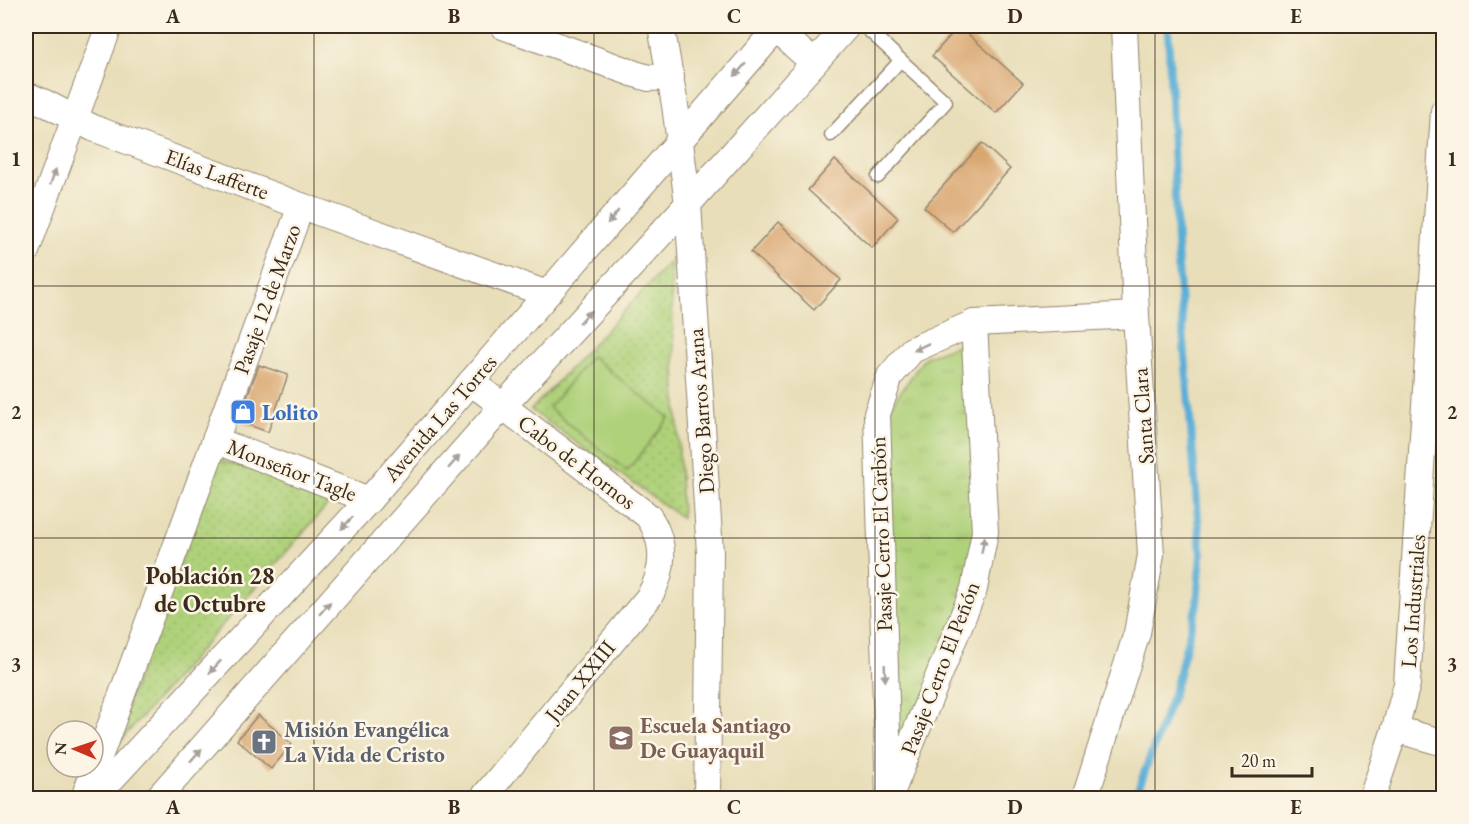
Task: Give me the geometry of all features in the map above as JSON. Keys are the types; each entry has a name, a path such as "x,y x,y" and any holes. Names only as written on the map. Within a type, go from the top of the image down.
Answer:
{"street":[{"path":"26,251 109,26"},
{"path":"503,26 648,78 671,77"},
{"name":"Diego Barros Arana","path":"661,26 671,77 688,204 710,553 707,798"},
{"name":"Avenida Las Torres","path":"158,798 503,406 848,26"},
{"name":"Santa Clara","path":"1085,798 1137,633 1151,555 1136,315 1124,26"},
{"name":"Avenida Las Torres","path":"94,798 369,500 777,27 814,63"},
{"name":"Elías Lafferte","path":"26,95 93,128 301,206 547,294"},
{"name":"Los Industriales","path":"1372,798 1407,684 1443,111"},
{"name":"Pasaje 12 de Marzo","path":"84,798 301,206"},
{"path":"974,323 1136,315"},
{"name":"Pasaje Cerro El Peñón","path":"889,797 974,589 985,532 974,323"},
{"name":"Pasaje Cerro El Carbón","path":"889,797 878,414 890,376 912,350 974,323"},
{"name":"Cabo de Hornos","path":"471,382 648,516 659,534 661,556"},
{"name":"Monseñor Tagle","path":"215,440 369,500"},
{"name":"Juan XXIII","path":"483,798 649,597 658,579 661,556"},
{"path":"1395,729 1443,743"}],"lane":[{"path":"864,26 946,102 878,177"},
{"path":"831,135 901,60"}],"green space":[{"path":"670,262 682,518 531,410"},
{"path":"969,341 978,535 969,588 898,762 888,410 925,357"},
{"path":"591,356 669,418 627,471 549,408"},
{"path":"218,460 338,493 109,754"}],"building":[{"path":"959,26 1023,83 996,113 932,56"},
{"path":"982,143 1010,169 953,232 924,207"},
{"path":"835,160 898,218 872,248 808,190"},
{"path":"778,222 841,280 814,310 751,252"},
{"path":"259,365 288,375 268,432 243,423 240,415"},
{"name":"Misión Evangélica La Vida de Cristo","path":"258,715 292,744 271,769 237,740"}],"waterway":[{"path":"1135,798 1175,689 1197,604 1201,555 1178,267 1168,26"}],"place":[{"name":"Lolito","path":"243,412"},
{"name":"Escuela Santiago De Guayaquil","path":"621,738"},
{"name":"Misión Evangélica La Vida de Cristo","path":"264,742"}],"district":[{"name":"Población 28 de Octubre","path":"210,589"}]}
